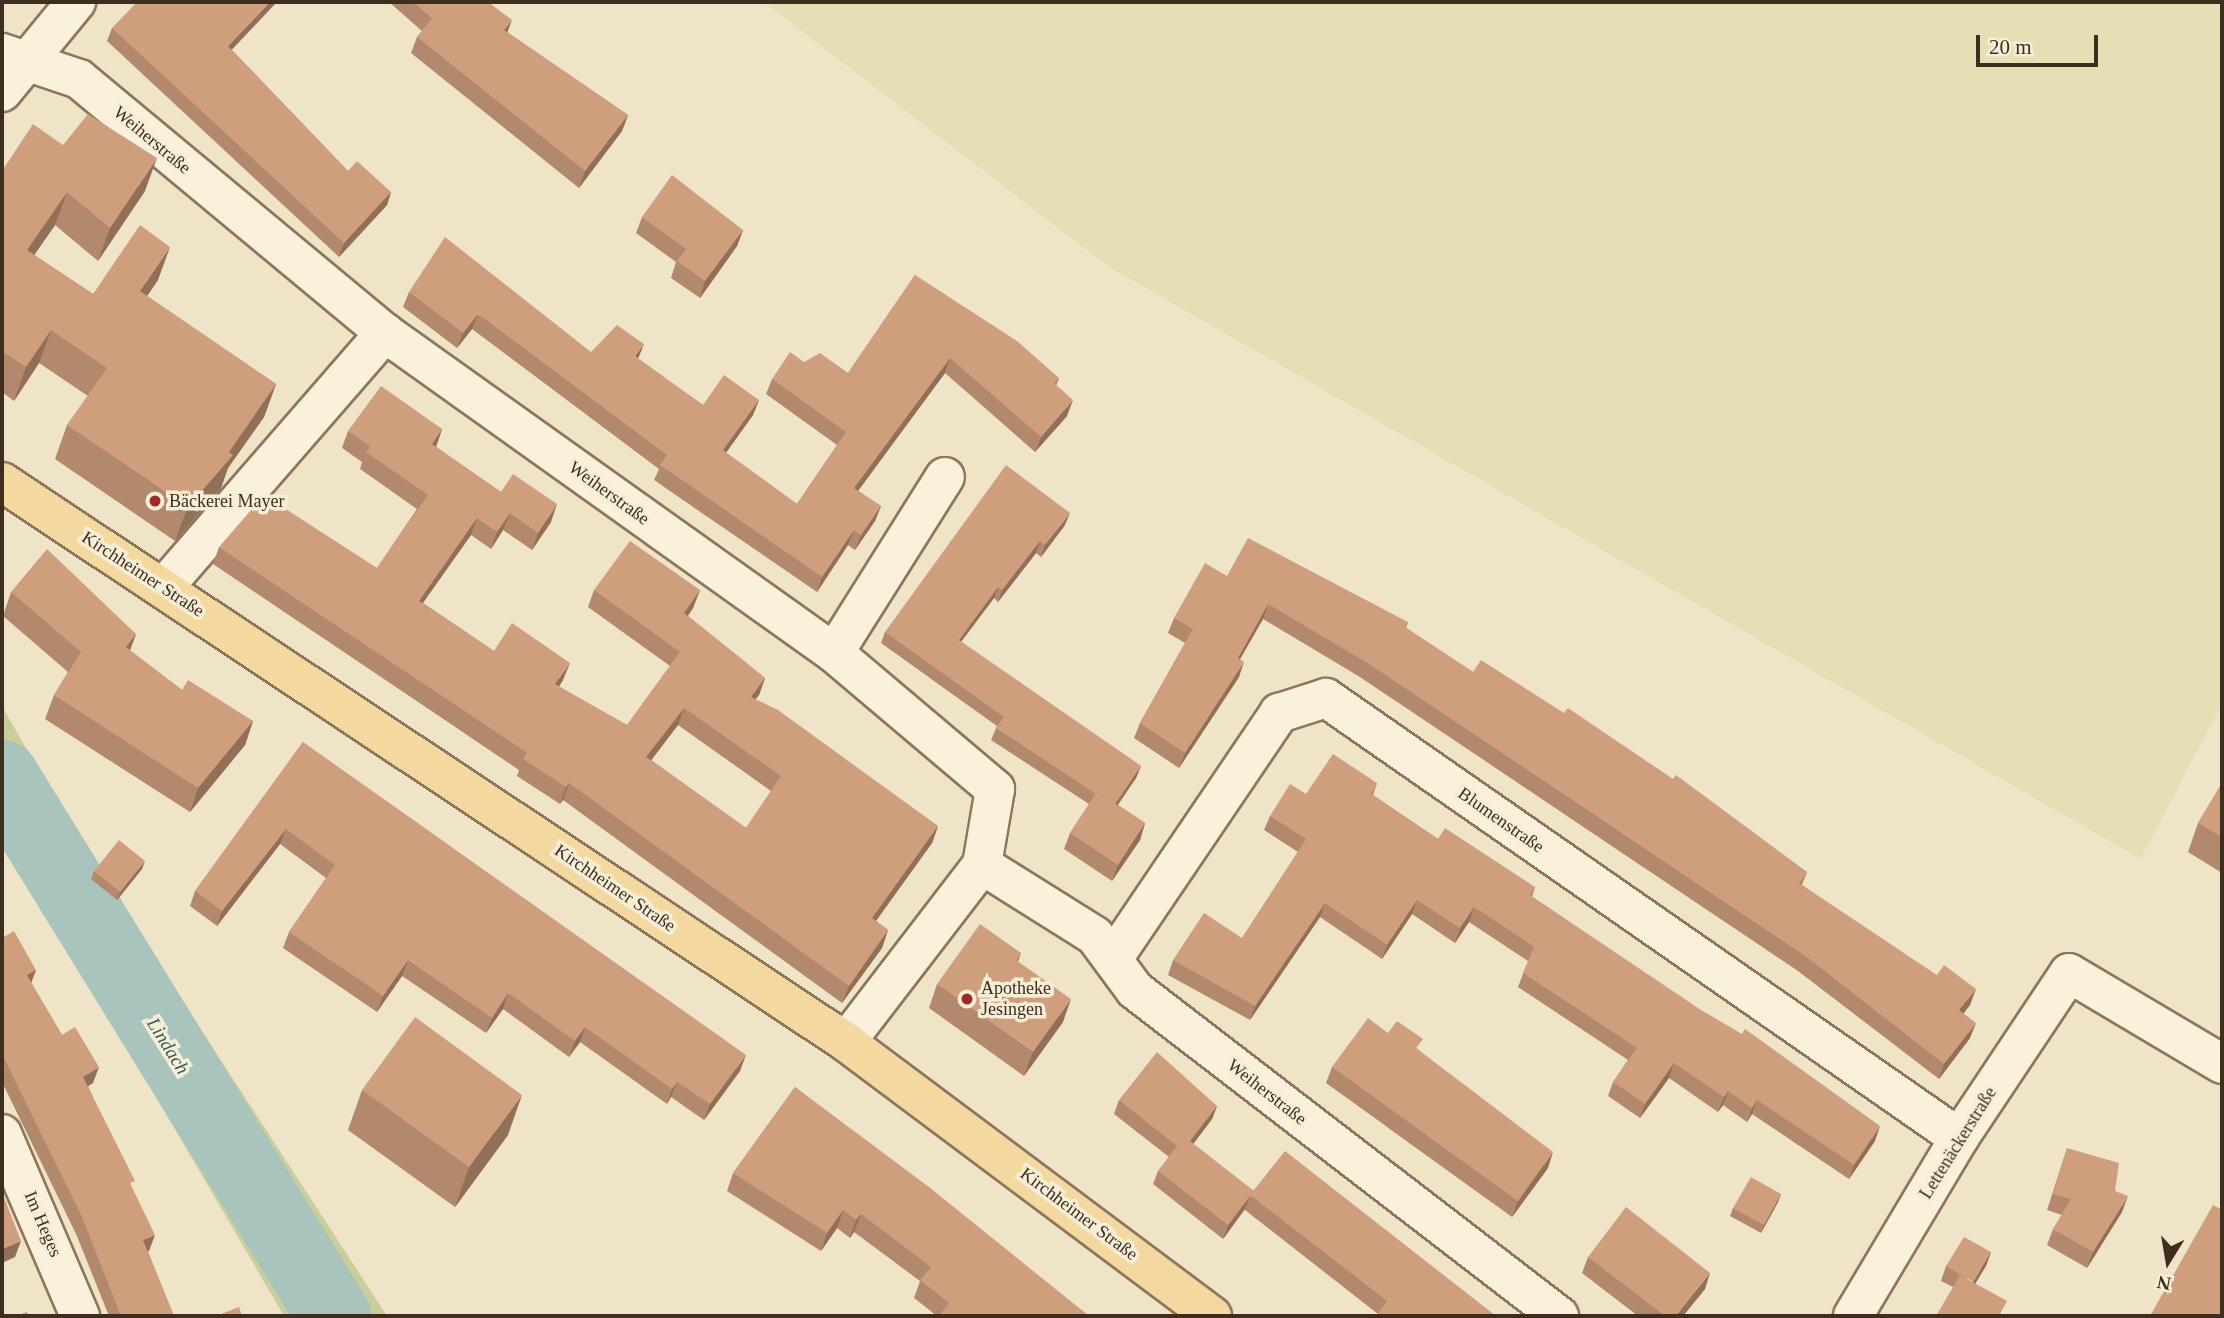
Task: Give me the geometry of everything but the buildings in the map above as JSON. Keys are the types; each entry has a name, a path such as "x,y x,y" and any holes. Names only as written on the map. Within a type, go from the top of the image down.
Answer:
{"main road":[{"name":"Kirchheimer Straße","path":"2,482 846,1042 1212,1316"}],"street":[{"path":"2,92 14,57 76,2"},
{"name":"Weiherstraße","path":"14,57 79,79 385,333 834,653 995,789 982,865 846,1042"},
{"path":"164,587 385,333"},
{"path":"834,653 945,477"},
{"name":"Blumenstraße","path":"1114,957 1279,713 1325,698 1959,1138"},
{"name":"Weiherstraße","path":"982,865 1095,936 1114,957 1135,990 1559,1316"},
{"name":"Lettenäckerstraße","path":"1853,1316 1959,1138 2069,973 2222,1064"},
{"name":"Im Heges","path":"2,1134 80,1316"}],"shaded area":[{"path":"764,2 2222,2 2222,703 2141,859 1106,265"}],"green space":[{"path":"2,706 33,760 2,777"},
{"path":"150,951 387,1316 284,1316 90,984"}],"waterway":[{"name":"Lindach","path":"2,777 334,1316"}],"place":[{"name":"Bäckerei Mayer","path":"155,501"},
{"name":"Apotheke Jesingen","path":"967,999"}]}
